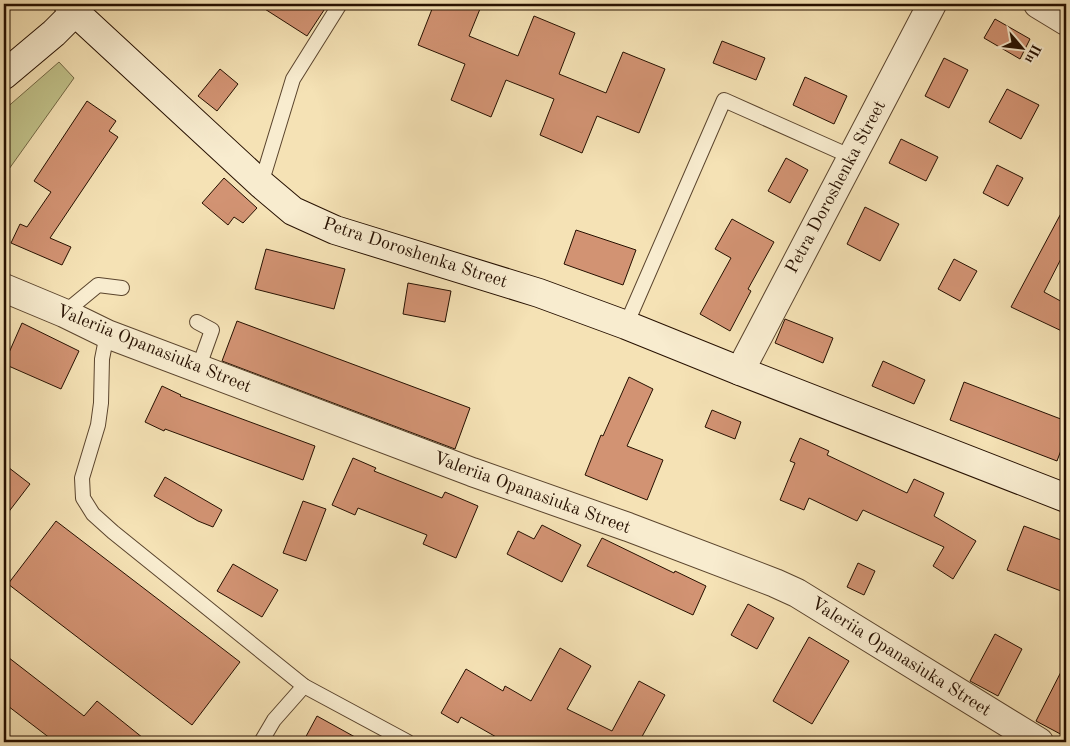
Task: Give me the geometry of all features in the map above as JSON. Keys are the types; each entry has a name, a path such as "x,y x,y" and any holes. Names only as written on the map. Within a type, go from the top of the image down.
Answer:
{"street":[{"name":"Petra Doroshenka Street","path":"740,371 932,4"},
{"path":"1038,4 1066,21"},
{"name":"Petra Doroshenka Street","path":"74,7 261,184 293,211 335,230 539,293 626,325 1066,498"},
{"path":"4,75 54,33 74,7"},
{"name":"Valeriia Opanasiuka Street","path":"4,288 107,334 198,369 472,472 706,556 782,586 797,593 1039,742"}],"lane":[{"path":"261,184 293,79 340,4"},
{"path":"626,325 724,100 852,157"},
{"path":"64,314 98,285 122,288"},
{"path":"196,322 212,330 198,369"},
{"path":"107,334 102,359 98,425 82,478 83,498 93,514 304,686 408,742"},
{"path":"261,742 274,720 304,686"}],"green space":[{"path":"59,62 74,78 4,176 4,110"}],"building":[{"path":"257,4 328,4 307,36"},
{"path":"434,4 482,4 469,36 518,56 534,16 575,33 559,74 606,93 623,52 665,69 639,133 597,116 582,153 540,135 554,99 506,80 491,117 451,100 465,64 418,45"},
{"path":"995,19 1030,39 1020,59 984,38"},
{"path":"722,41 765,58 756,80 713,63"},
{"path":"944,58 968,70 949,108 925,96"},
{"path":"220,69 238,84 217,111 198,96"},
{"path":"805,77 847,96 834,124 793,105"},
{"path":"1007,89 1039,105 1021,139 989,122"},
{"path":"87,101 116,121 109,131 118,137 50,238 71,247 62,265 11,243 20,224 27,227 51,192 34,181"},
{"path":"901,139 938,157 926,181 889,163"},
{"path":"786,158 808,170 790,203 768,191"},
{"path":"997,165 1023,178 1008,206 983,193"},
{"path":"224,178 257,208 243,223 234,217 228,225 202,203"},
{"path":"1066,204 1066,249 1044,292 1066,304 1066,333 1011,307"},
{"path":"865,207 899,224 880,261 847,244"},
{"path":"732,219 774,242 748,289 751,291 730,331 700,314 731,258 715,249"},
{"path":"576,230 636,250 623,285 564,264"},
{"path":"266,249 345,269 334,309 255,289"},
{"path":"954,259 977,271 960,301 938,289"},
{"path":"408,283 451,291 445,322 403,314"},
{"path":"785,319 833,338 823,363 775,343"},
{"path":"237,321 470,408 455,449 222,361"},
{"path":"22,323 79,351 61,389 4,364"},
{"path":"883,361 925,380 914,404 872,386"},
{"path":"629,377 653,389 627,446 663,460 647,500 585,475 601,435 603,436"},
{"path":"964,382 1066,421 1066,437 1057,461 950,420"},
{"path":"162,386 180,396 315,446 303,480 165,429 164,431 145,422"},
{"path":"712,410 741,422 735,439 705,427"},
{"path":"800,438 829,451 827,455 907,493 914,479 944,493 934,516 976,541 953,579 933,566 944,547 863,510 857,521 809,498 804,510 780,500 795,463 790,461"},
{"path":"353,458 376,468 374,471 442,498 445,492 478,506 456,558 423,544 427,535 358,508 355,515 332,505"},
{"path":"4,464 30,484 4,518"},
{"path":"165,477 222,510 213,527 198,521 154,496"},
{"path":"303,501 326,509 306,561 283,553"},
{"path":"56,521 240,662 192,725 8,584"},
{"path":"542,525 581,545 562,582 507,554 518,531 534,539"},
{"path":"1024,526 1066,542 1066,593 1007,570"},
{"path":"602,538 674,573 675,571 706,586 693,615 587,566"},
{"path":"858,563 875,571 864,595 847,587"},
{"path":"233,564 278,590 262,617 217,591"},
{"path":"748,604 774,618 757,649 731,635"},
{"path":"995,634 1022,649 998,696 970,681"},
{"path":"809,637 849,661 812,724 773,701"},
{"path":"560,648 591,666 567,709 612,731 639,681 665,695 639,742 505,742 461,717 458,723 441,713 466,669 503,691 505,686 531,701"},
{"path":"4,654 84,716 97,701 148,742 55,742 4,703"},
{"path":"1066,662 1066,737 1036,721"},
{"path":"317,716 364,742 303,742"}]}
